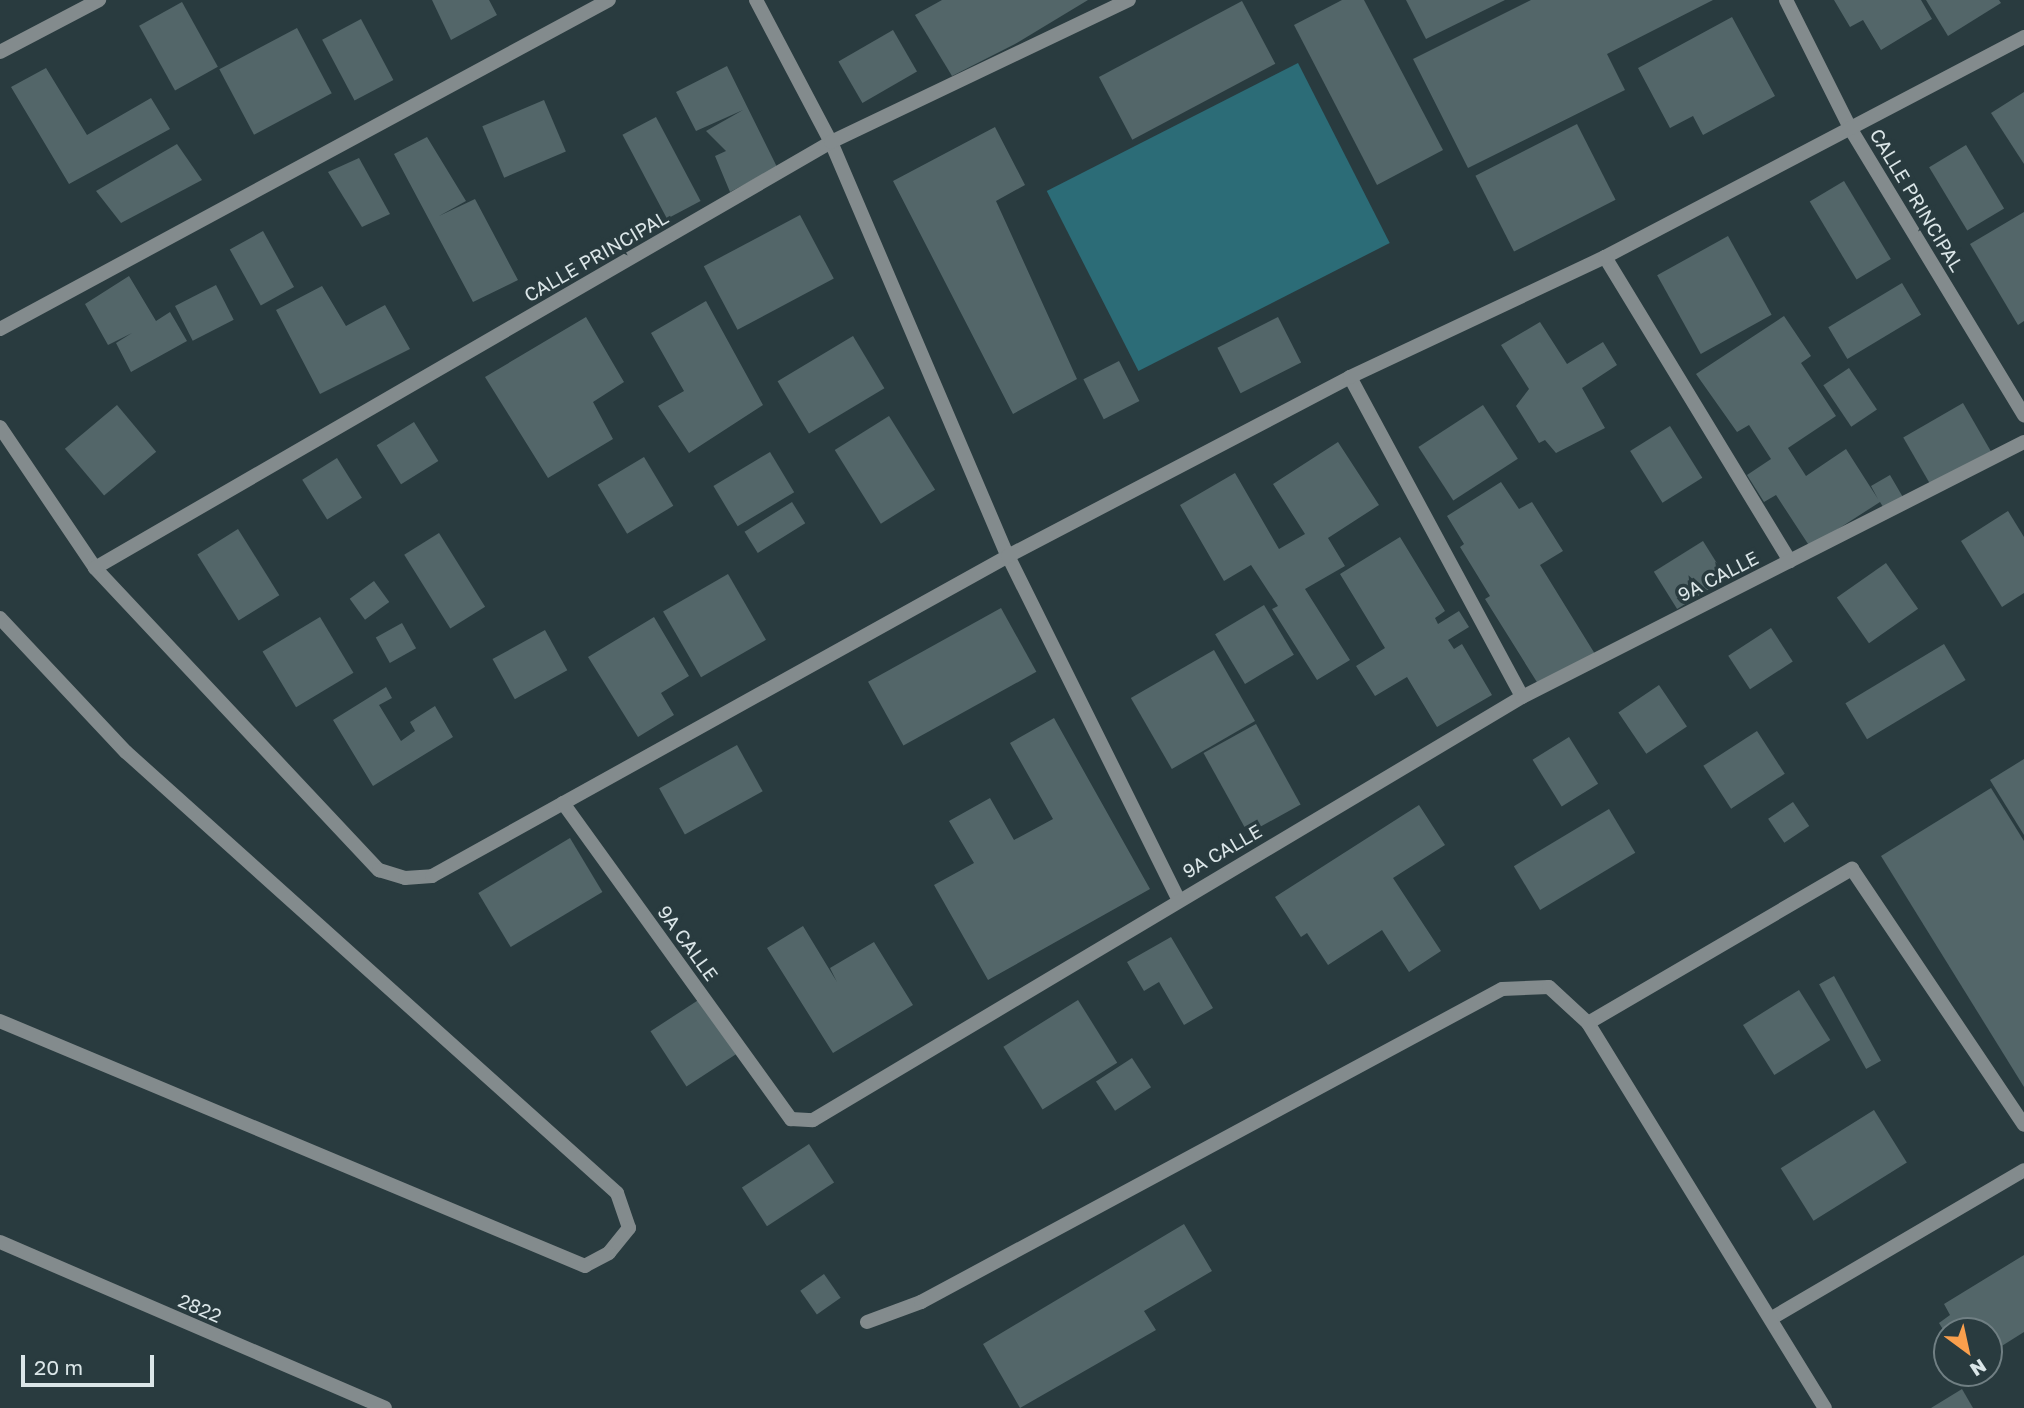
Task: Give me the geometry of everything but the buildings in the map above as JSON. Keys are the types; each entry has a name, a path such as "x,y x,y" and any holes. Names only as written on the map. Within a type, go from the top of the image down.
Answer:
{"street":[{"path":"0,52 99,0"},
{"path":"0,329 609,0"},
{"path":"756,0 831,142 1008,556 1178,899"},
{"name":"CALLE PRINCIPAL","path":"95,568 831,142 1129,0"},
{"name":"CALLE PRINCIPAL","path":"1786,0 1850,128 2024,415"},
{"path":"0,427 95,568 379,870 405,878 432,876 1008,556 1350,377 1605,257 2024,37"},
{"path":"1605,257 1790,561"},
{"path":"1350,377 1522,697"},
{"name":"9A CALLE","path":"563,803 791,1119 814,1120 1178,899 1522,697 2024,442"},
{"path":"0,618 126,752 617,1194 629,1228 609,1253 585,1266 0,1021"},
{"path":"1588,1024 1852,869 2024,1125"},
{"path":"867,1321 921,1302 1502,989 1549,987 1588,1024 1772,1318 1825,1408"},
{"path":"1772,1318 2024,1170"},
{"name":"2822","path":"0,1242 385,1408"}],"shaded area":[{"path":"1298,63 1390,243 1138,371 1047,191"}]}
